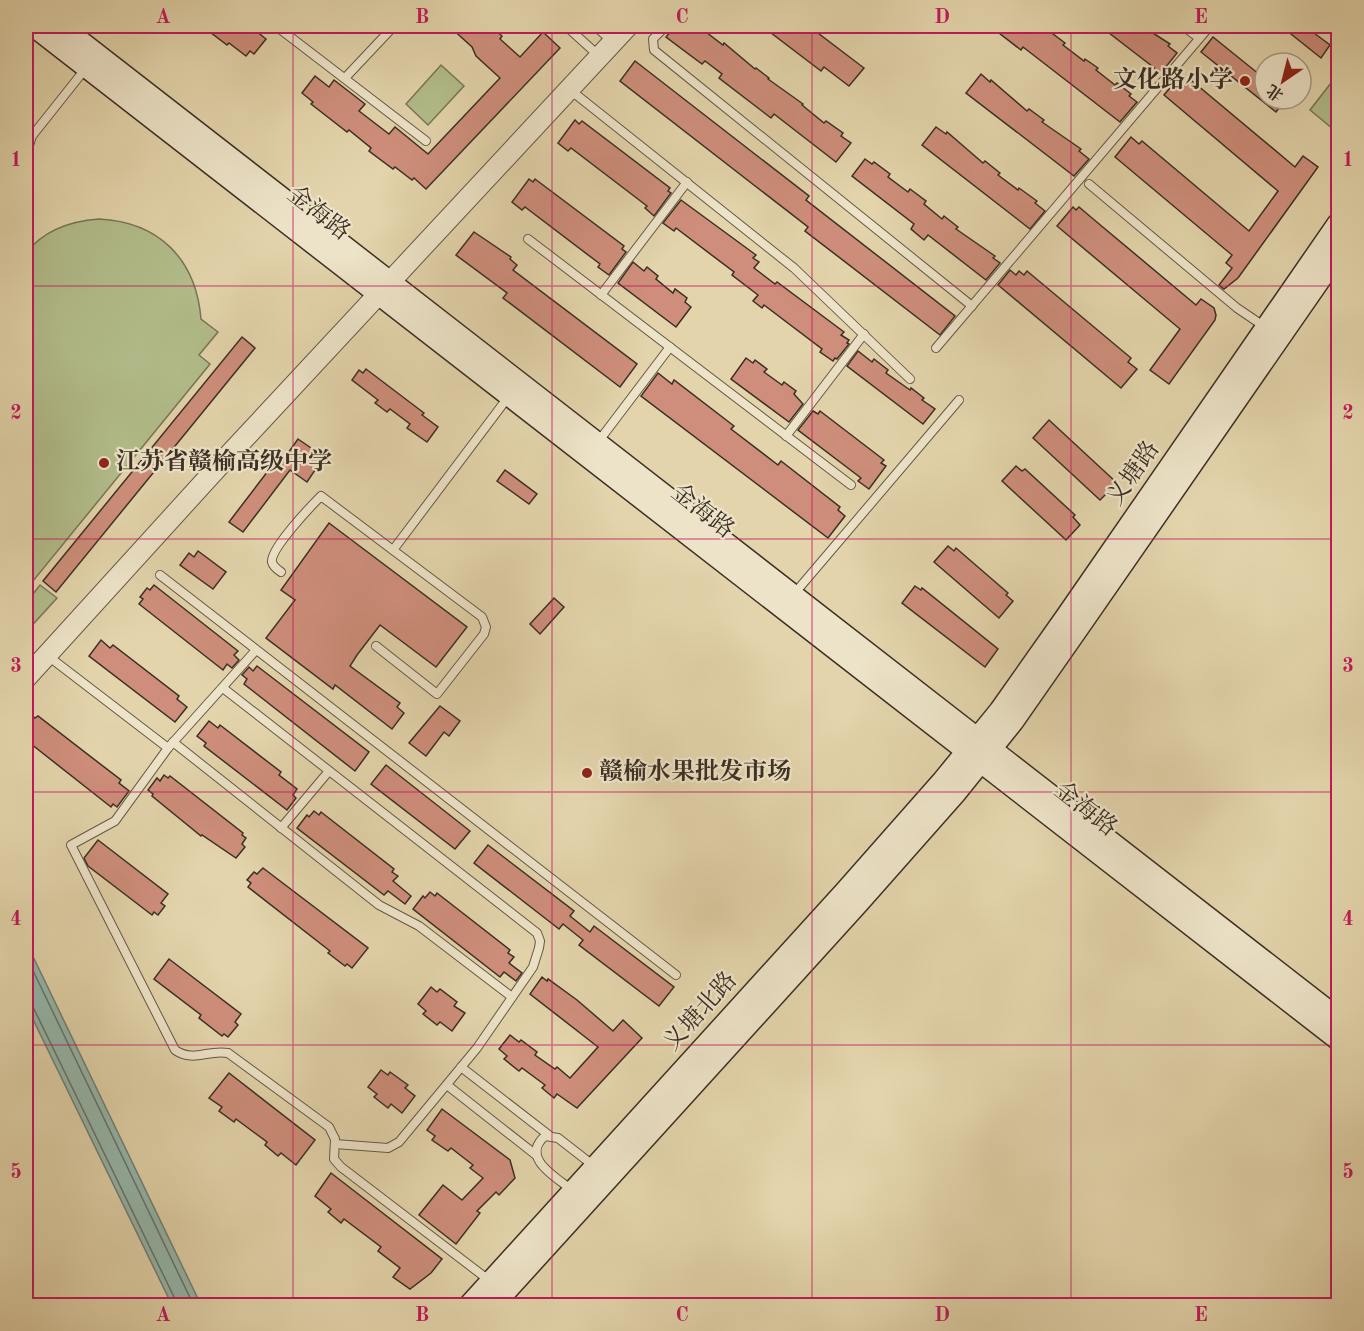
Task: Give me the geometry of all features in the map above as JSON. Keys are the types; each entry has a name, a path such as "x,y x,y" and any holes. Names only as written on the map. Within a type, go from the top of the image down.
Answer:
{"main road":[{"name":"金海路","path":"34,26 384,288 597,443 793,595 979,750 1338,1039"},
{"name":"金海路","path":"60,26 384,288 509,395 1338,1019"},
{"name":"义塘路","path":"979,750 1000,711 1338,224"},
{"name":"义塘路","path":"979,750 1013,721 1338,253"},
{"name":"义塘北路","path":"469,1305 943,781 979,750"},
{"name":"义塘北路","path":"492,1305 858,903 979,750"}],"street":[{"path":"26,678 227,457 628,26"}],"lane":[{"path":"276,26 426,141"},
{"path":"345,78 394,26"},
{"path":"566,26 599,56"},
{"path":"595,26 613,42"},
{"path":"666,26 653,39 654,50 972,306"},
{"path":"1183,26 1199,38"},
{"path":"936,348 1210,26"},
{"path":"26,155 29,137 87,67"},
{"path":"569,88 794,268 910,379"},
{"path":"602,295 687,183"},
{"path":"1089,184 1237,308 1266,328"},
{"path":"528,239 851,484"},
{"path":"786,436 864,334"},
{"path":"597,443 670,347"},
{"path":"393,550 509,395"},
{"path":"793,595 959,400"},
{"path":"281,572 273,565 275,551 321,496 482,617 486,627 484,634 437,694 376,646"},
{"path":"160,575 676,975"},
{"path":"256,650 170,745 115,820 71,845 175,1050 188,1057 219,1052 228,1053 329,1127 335,1139 334,1159 341,1167 491,1282"},
{"path":"47,655 281,828 379,904 419,926 512,997"},
{"path":"222,688 537,933 540,941 532,967 512,997 447,1085 394,1146 388,1148 335,1144"},
{"path":"281,828 329,771"},
{"path":"461,1067 550,1136"},
{"path":"447,1085 536,1155 541,1165 573,1191"},
{"path":"536,1155 536,1148 540,1141 545,1136 550,1136 558,1138 595,1167"}],"green space":[{"path":"441,65 464,86 428,125 406,104"},
{"path":"1338,74 1338,123 1333,129 1311,111"},
{"path":"99,219 140,227 171,248 191,278 198,298 201,319 218,332 199,355 210,364 33,581 26,575 26,253 41,238 59,228"},
{"path":"40,585 57,598 26,632 26,603"}],"water":[{"path":"26,942 201,1305 172,1305 26,1005"}],"building":[{"path":"202,26 250,26 266,39 254,54 250,51 246,56"},
{"path":"449,26 491,26 502,36 500,39 520,57 543,32 560,48 426,189 414,178 412,180 395,167 393,169 369,151 371,148 311,104 313,102 302,93 315,76 329,87 334,80 365,104 359,111 389,134 395,127 428,154 500,78"},
{"path":"675,26 698,26 723,45 724,43 824,123 826,121 843,133 841,136 851,143 836,162 774,114 771,118 719,78 722,74 705,61 702,64 666,37"},
{"path":"762,26 812,26 864,68 849,86 824,67 821,71"},
{"path":"990,26 1030,26 1036,31 1039,27 1048,33 1049,31 1084,61 1085,59 1098,68 1096,70 1115,85 1117,83 1131,94 1129,96 1137,102 1120,122 1023,47 1021,50"},
{"path":"1100,26 1142,26 1170,44 1168,46 1177,53 1161,73"},
{"path":"1281,26 1320,26 1314,33 1330,45 1321,58"},
{"path":"1213,37 1253,69 1253,94 1201,52"},
{"path":"635,61 809,196 806,200 955,316 940,335 805,231 808,227 620,81"},
{"path":"981,74 1027,111 1029,109 1044,120 1042,122 1081,149 1079,151 1089,159 1074,176 966,93"},
{"path":"1183,78 1189,82 1191,80 1295,167 1303,156 1318,167 1238,278 1224,289 1219,285 1232,268 1226,263 1232,255 1115,157 1131,137 1139,144 1142,141 1249,231 1278,191 1164,95 1173,84 1176,87"},
{"path":"575,120 579,124 582,121 670,188 668,191 671,193 654,216 645,208 647,206 571,148 568,151 558,143"},
{"path":"936,127 946,134 947,132 983,163 985,161 1000,173 998,175 1037,201 1035,203 1045,211 1030,229 922,145"},
{"path":"865,159 872,164 874,162 890,174 888,177 908,192 910,189 926,201 924,204 942,219 944,216 958,227 956,229 995,256 993,258 1000,263 986,280 928,235 924,240 911,229 914,224 852,176"},
{"path":"529,179 533,182 535,179 624,246 622,249 626,252 609,275 598,267 600,264 525,207 522,210 512,202"},
{"path":"681,200 756,255 753,258 759,262 754,268 775,284 777,282 844,332 841,335 849,340 847,343 849,344 837,359 833,361 820,352 822,349 764,305 762,308 753,301 758,295 732,275 734,272 676,228 674,231 663,223"},
{"path":"1073,207 1076,210 1079,207 1196,305 1201,299 1214,308 1215,320 1169,384 1150,370 1180,329 1057,226"},
{"path":"474,232 511,257 510,259 517,265 513,270 637,364 620,387 503,298 507,293 456,255"},
{"path":"633,262 644,271 647,267 658,276 656,279 673,293 675,289 687,298 685,302 691,307 676,327 618,283"},
{"path":"1010,270 1016,275 1019,271 1024,275 1027,271 1131,358 1128,362 1137,369 1121,388 998,285"},
{"path":"242,337 255,348 56,592 43,581"},
{"path":"858,351 872,362 874,359 888,370 886,373 910,390 911,388 935,409 923,424 847,366"},
{"path":"746,358 753,363 755,360 767,369 764,372 782,385 784,382 796,391 794,394 803,404 789,422 731,379"},
{"path":"366,369 424,413 422,415 438,427 427,442 407,428 410,424 390,409 387,412 375,403 378,400 352,380 359,370 363,373"},
{"path":"658,373 672,384 674,380 734,426 731,429 778,465 781,461 840,507 838,510 845,516 828,538 641,396"},
{"path":"813,411 818,414 820,411 884,460 881,463 886,466 869,489 858,481 861,478 798,430"},
{"path":"1049,420 1117,483 1100,500 1033,438"},
{"path":"298,439 324,457 307,482 290,470 243,532 229,522 271,467 276,470"},
{"path":"1016,466 1022,471 1025,469 1075,515 1073,517 1080,525 1066,540 1002,481"},
{"path":"505,470 537,494 529,504 497,481"},
{"path":"329,523 467,627 436,667 380,625 357,655 350,666 400,703 397,707 404,713 392,729 335,685 333,689 266,638 295,600 281,590"},
{"path":"948,546 954,551 956,548 1008,593 1006,595 1013,601 999,618 934,562"},
{"path":"198,551 226,572 213,589 180,565 189,553 194,557"},
{"path":"154,585 238,651 234,655 239,660 232,668 227,664 223,670 139,604 143,599 140,597 147,588 150,590"},
{"path":"915,586 921,590 922,588 998,649 985,667 902,603"},
{"path":"554,598 564,607 540,634 530,624"},
{"path":"101,640 110,648 113,645 179,696 177,699 187,707 175,722 89,656"},
{"path":"257,666 369,752 355,771 244,684 247,679 242,675 249,667 253,671"},
{"path":"440,706 460,721 449,736 444,732 426,756 409,743"},
{"path":"30,714 35,718 38,716 121,780 119,783 129,791 117,807 113,804 111,807 26,740 26,720"},
{"path":"209,721 218,728 220,725 281,772 279,775 297,789 293,795 296,798 287,810 204,746 206,743 197,736"},
{"path":"386,765 470,831 455,849 371,784"},
{"path":"164,775 168,778 170,776 243,833 242,835 246,838 242,844 245,847 236,858 201,836 152,796 153,794 148,790 157,778 160,781"},
{"path":"314,811 319,815 321,812 394,869 392,872 398,876 393,881 411,896 405,904 388,891 384,895 297,828 307,815 309,817"},
{"path":"98,840 168,894 161,903 165,906 158,915 154,912 152,915 88,866 84,858"},
{"path":"488,845 574,911 570,916 590,932 594,926 674,987 659,1006 579,945 583,940 563,924 559,929 474,863"},
{"path":"263,868 368,948 352,968 347,964 345,966 328,953 330,951 248,887 251,883 247,880 254,872 257,874"},
{"path":"430,892 435,896 437,893 510,950 508,953 514,957 509,963 522,973 516,981 504,972 500,977 413,909 423,896 425,898"},
{"path":"169,959 241,1014 235,1022 238,1025 228,1037 224,1034 222,1036 199,1018 201,1015 154,979"},
{"path":"542,977 577,1000 613,1031 623,1020 642,1038 577,1108 557,1094 554,1098 542,1088 545,1085 522,1068 519,1071 504,1059 507,1056 499,1049 510,1035 519,1042 521,1040 537,1052 535,1055 555,1069 557,1067 570,1078 598,1047 530,994"},
{"path":"431,987 437,992 440,989 457,1002 454,1006 465,1013 452,1031 440,1022 437,1025 423,1014 426,1011 418,1004"},
{"path":"381,1070 388,1075 390,1072 408,1085 405,1088 415,1096 402,1113 391,1104 388,1108 374,1097 377,1094 368,1087"},
{"path":"229,1073 315,1140 296,1165 281,1153 278,1156 265,1145 267,1142 236,1119 234,1122 219,1111 222,1107 209,1098"},
{"path":"442,1109 510,1160 515,1178 499,1195 496,1192 477,1211 480,1213 456,1244 419,1215 443,1185 462,1200 483,1178 470,1168 473,1165 451,1148 448,1151 432,1140 435,1136 427,1130"},
{"path":"331,1173 442,1259 431,1273 410,1289 393,1277 400,1268 378,1251 381,1247 344,1219 341,1223 328,1212 331,1209 315,1196"}],"place":[{"name":"文化路小学","path":"1245,81"},
{"name":"江苏省赣榆高级中学","path":"104,463"},
{"name":"赣榆水果批发市场","path":"587,773"}]}
